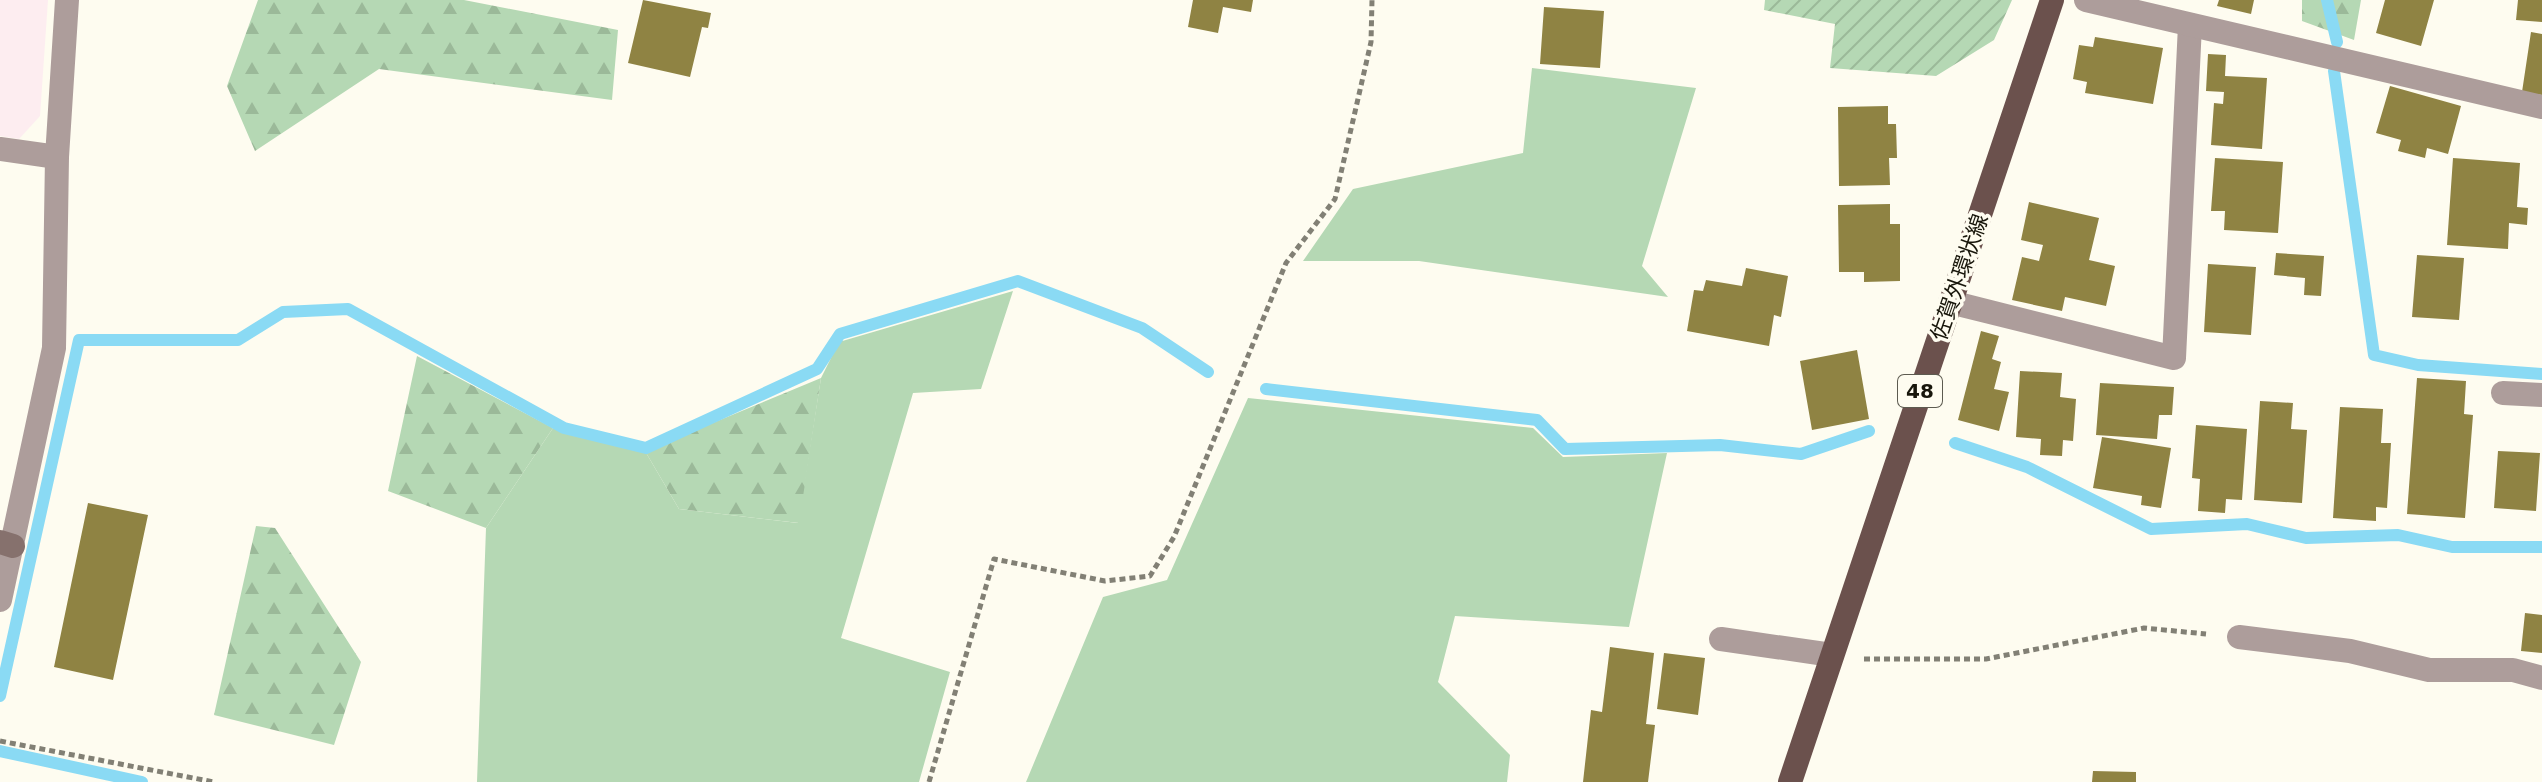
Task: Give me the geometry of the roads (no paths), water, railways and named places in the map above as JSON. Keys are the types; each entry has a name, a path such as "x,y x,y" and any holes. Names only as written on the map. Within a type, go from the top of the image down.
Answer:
{"main road":[{"name":"佐賀外環状線","path":"1790,782 2052,0"}],"street":[{"path":"0,600 6,544 54,348 57,157 67,0"},
{"path":"2086,0 2542,107"},
{"path":"1950,302 2174,358 2190,25"},
{"path":"0,149 57,157"},
{"path":"2503,393 2542,395"},
{"path":"2239,637 2350,651 2429,670 2513,670 2542,678"},
{"path":"1721,639 1832,655"}],"waterway":[{"path":"2327,0 2337,42"},
{"path":"2334,71 2374,355 2418,365 2542,374"},
{"path":"0,696 79,340 238,340 283,312 348,309 564,428 646,448 817,369 840,334 1018,281 1142,328 1208,372"},
{"path":"1266,389 1537,420 1565,449 1720,445 1801,454 1869,431"},
{"path":"1955,443 2027,467 2151,529 2247,524 2306,538 2398,535 2452,547 2542,547"},
{"path":"0,751 142,782"}]}
